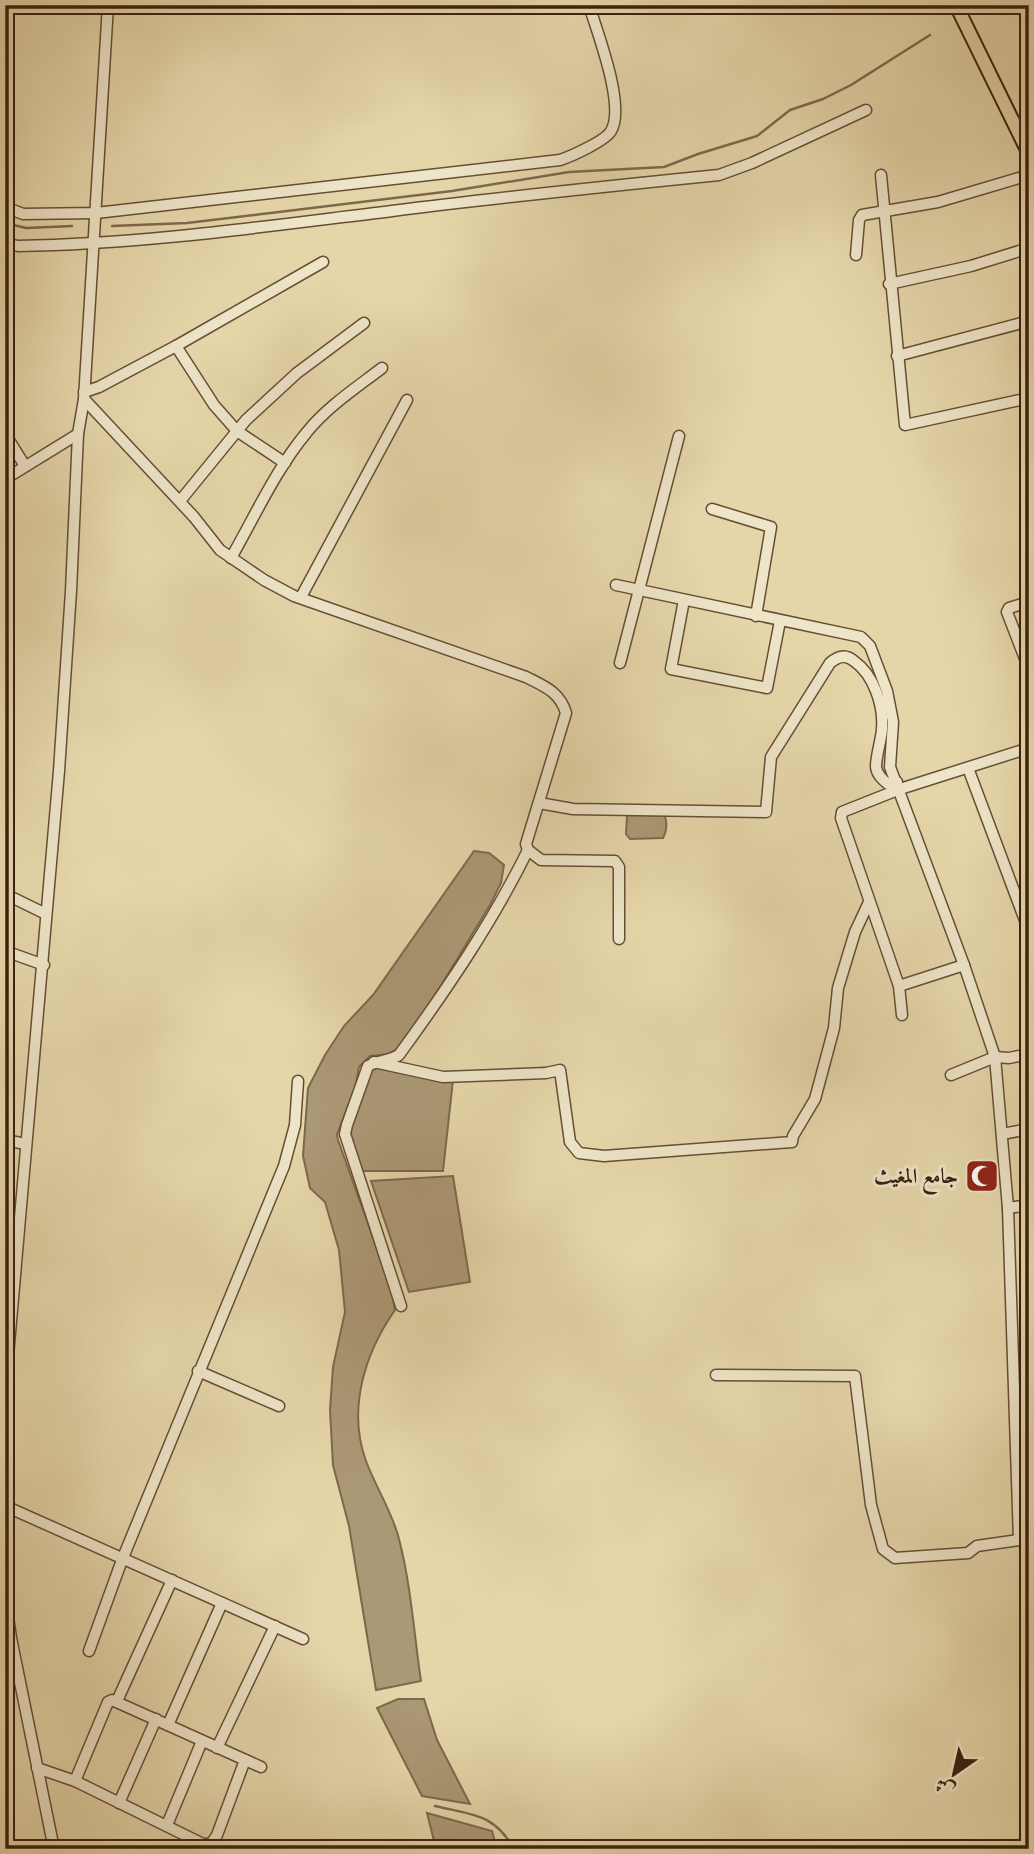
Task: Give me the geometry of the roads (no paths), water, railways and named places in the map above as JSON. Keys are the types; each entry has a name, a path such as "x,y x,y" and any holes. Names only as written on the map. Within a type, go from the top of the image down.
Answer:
{"main road":[{"path":"956,5 1029,154"}],"street":[{"path":"5,1390 59,772 78,434 84,396 108,5"},
{"path":"5,207 23,214 96,213 560,160 573,156 610,133 616,110 610,75 589,5"},
{"path":"5,243 18,246 94,243 248,230 719,174 752,163 866,110"},
{"path":"881,175 905,425 1029,398"},
{"path":"856,255 859,220 862,215 938,202 1029,175"},
{"path":"890,284 1029,248"},
{"path":"84,396 323,262"},
{"path":"897,356 1029,321"},
{"path":"180,501 246,419 297,373 364,323"},
{"path":"176,346 214,405 237,431 285,463"},
{"path":"231,558 285,463 307,431 341,398 382,368"},
{"path":"84,396 180,501 220,550 281,590 526,677 554,691 563,703 566,713 526,844 528,850 541,860 615,861 619,867 619,939"},
{"path":"301,597 407,400"},
{"path":"5,434 25,466"},
{"path":"5,479 78,434"},
{"path":"620,663 679,436"},
{"path":"712,509 771,527 756,616"},
{"path":"616,585 861,637 870,646 878,663 893,722 890,767 964,965 995,1057 1008,1208 1012,1378 1024,1542 977,1546 968,1553 895,1558 883,1549 871,1506 855,1376 716,1375"},
{"path":"684,600 671,669 767,688 780,621"},
{"path":"1029,602 1009,608 1007,612 1029,669"},
{"path":"539,803 572,809 766,812 771,757 830,663 844,656 853,659 875,687 883,728 876,769 888,784 899,786"},
{"path":"902,1015 899,986 841,818 842,812 899,786 1029,748"},
{"path":"968,768 1029,931"},
{"path":"401,1306 345,1134 368,1066 399,1055 438,1002 506,894 528,850"},
{"path":"5,894 46,914"},
{"path":"374,1062 443,1077 546,1073 560,1070 570,1142 579,1153 604,1156 792,1142 815,1099 834,1028 838,988 855,932 869,902"},
{"path":"5,951 44,965"},
{"path":"899,986 964,965"},
{"path":"951,1074 995,1057 1009,1058 1029,1054"},
{"path":"89,1651 122,1560 284,1166 295,1125 298,1081"},
{"path":"1002,1134 1029,1129"},
{"path":"5,1140 26,1144"},
{"path":"1008,1208 1029,1205"},
{"path":"198,1371 279,1406"},
{"path":"5,1506 303,1639"},
{"path":"117,1701 172,1580"},
{"path":"5,1596 54,1849"},
{"path":"168,1724 222,1603"},
{"path":"217,1748 275,1626"},
{"path":"75,1781 108,1702 117,1701 261,1768"},
{"path":"119,1803 156,1719"},
{"path":"167,1825 202,1741"},
{"path":"37,1768 75,1781 203,1844 211,1844 217,1835 245,1760"}],"waterway":[{"path":"112,226 187,223 452,191 569,172 664,167 757,136 790,110 823,99 851,85 930,35"},
{"path":"5,223 26,228 72,226"},
{"path":"435,1806 481,1817 498,1828 514,1849"}],"place":[{"name":"جامع المغيث","path":"982,1176"}]}
